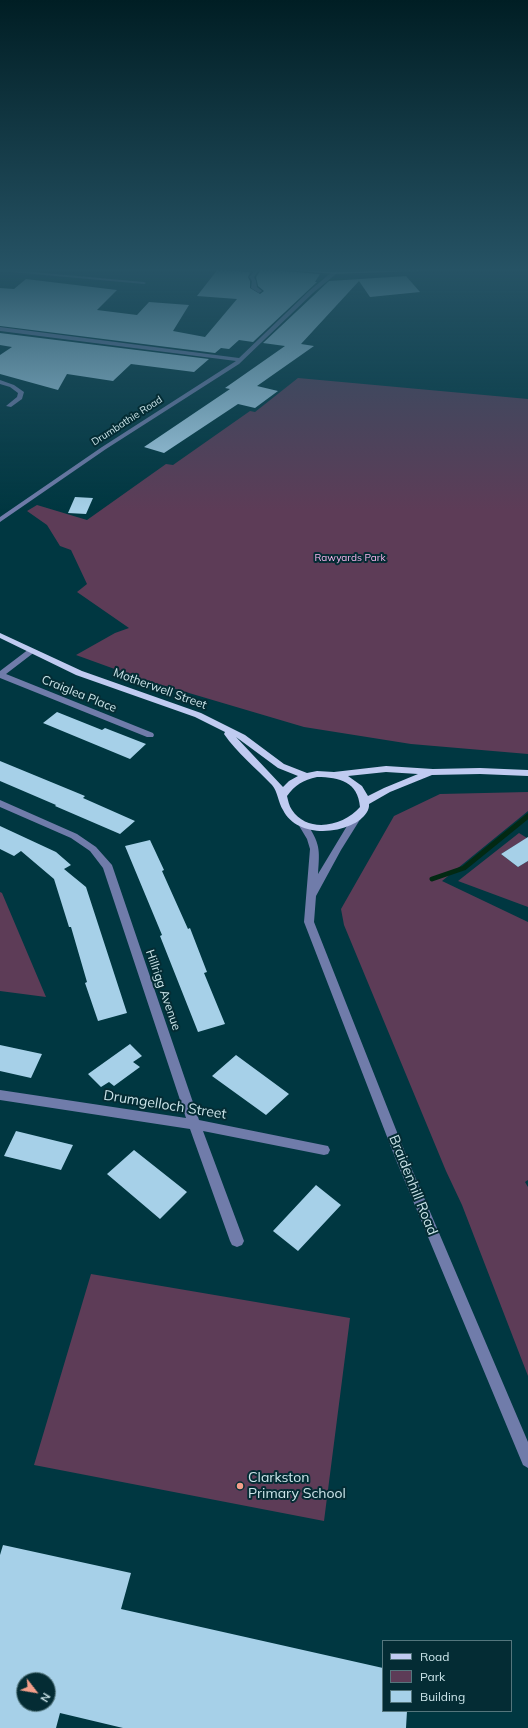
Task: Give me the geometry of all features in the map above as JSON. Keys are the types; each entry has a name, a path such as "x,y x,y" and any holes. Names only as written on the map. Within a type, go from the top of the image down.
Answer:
{"main road":[{"name":"Motherwell Street","path":"0,635 79,673 198,715 222,726 242,737 281,766 306,776"},
{"path":"222,726 277,784 283,794 285,806 290,814 303,824 326,828 347,824 356,818 364,808 364,796 356,784 335,775"},
{"path":"283,794 289,785 306,776 318,774 335,775 386,769 433,772 480,771 528,773"},
{"path":"365,802 409,780 433,772"}],"street":[{"path":"152,349 240,360"},
{"name":"Drumbathie Road","path":"0,520 104,448 240,360 252,349"},
{"path":"0,382 12,386 21,392 20,398 9,406"},
{"path":"0,675 32,651"},
{"name":"Craiglea Place","path":"0,675 150,735"},
{"name":"Hillrigg Avenue","path":"0,803 74,836 93,849 108,867 194,1124 237,1241"},
{"name":"Braidenhill Road","path":"309,907 314,892 336,850 356,818"},
{"name":"Braidenhill Road","path":"303,824 312,838 315,849 309,907 309,922 400,1153 528,1460"},
{"name":"Drumgelloch Street","path":"0,1095 194,1124 324,1150"}],"green space":[{"name":"Rawyards Park","path":"298,378 528,399 528,754 411,744 304,727 145,680 76,655 115,633 129,628 77,592 87,584 71,550 60,546 47,525 27,511 37,505 87,520 166,464 173,465 250,411 255,412"},
{"path":"528,792 528,811 442,881 528,922 528,1180 525,1182 528,1187 528,1376 462,1205 446,1171 344,925 341,909 394,816 440,794"},
{"path":"519,833 527,838 501,854 518,867 528,861 528,907 458,881"},
{"path":"0,892 2,893 46,997 0,991"},
{"path":"91,1274 350,1318 324,1521 34,1465"}],"building":[{"path":"10,349 126,349 209,359 194,372 131,364 113,381 67,374 58,390 0,374 0,355"},
{"path":"180,349 220,349 215,353"},
{"path":"281,349 310,349 257,386 278,391 255,408 238,404 164,453 144,447 230,389 225,388"},
{"path":"75,497 93,498 86,514 68,513"},
{"path":"57,712 102,730 105,728 146,744 130,759 43,723"},
{"path":"0,761 85,796 83,798 135,821 120,834 55,806 56,805 0,781"},
{"path":"0,826 56,852 71,865 64,869 86,887 127,1013 98,1021 85,983 87,982 71,927 69,927 54,879 21,851 14,856 0,849"},
{"path":"528,837 528,861 518,867 501,854"},
{"path":"150,840 188,929 190,928 207,972 204,973 225,1024 198,1032 160,936 162,935 125,846"},
{"path":"130,1044 142,1056 133,1062 140,1067 114,1086 109,1082 101,1087 88,1074"},
{"path":"0,1045 42,1054 31,1078 0,1071"},
{"path":"236,1055 289,1094 266,1115 212,1076"},
{"path":"16,1131 73,1145 61,1170 4,1156"},
{"path":"134,1150 187,1192 160,1219 107,1174"},
{"path":"316,1185 341,1205 298,1251 273,1231"},
{"path":"3,1545 131,1573 121,1609 382,1668 382,1712 407,1712 406,1728 123,1728 60,1713 56,1728 0,1728 0,1555"}],"waterway":[{"path":"432,879 464,868 528,816"}],"place":[{"name":"Clarkston Primary School","path":"240,1486"}]}
